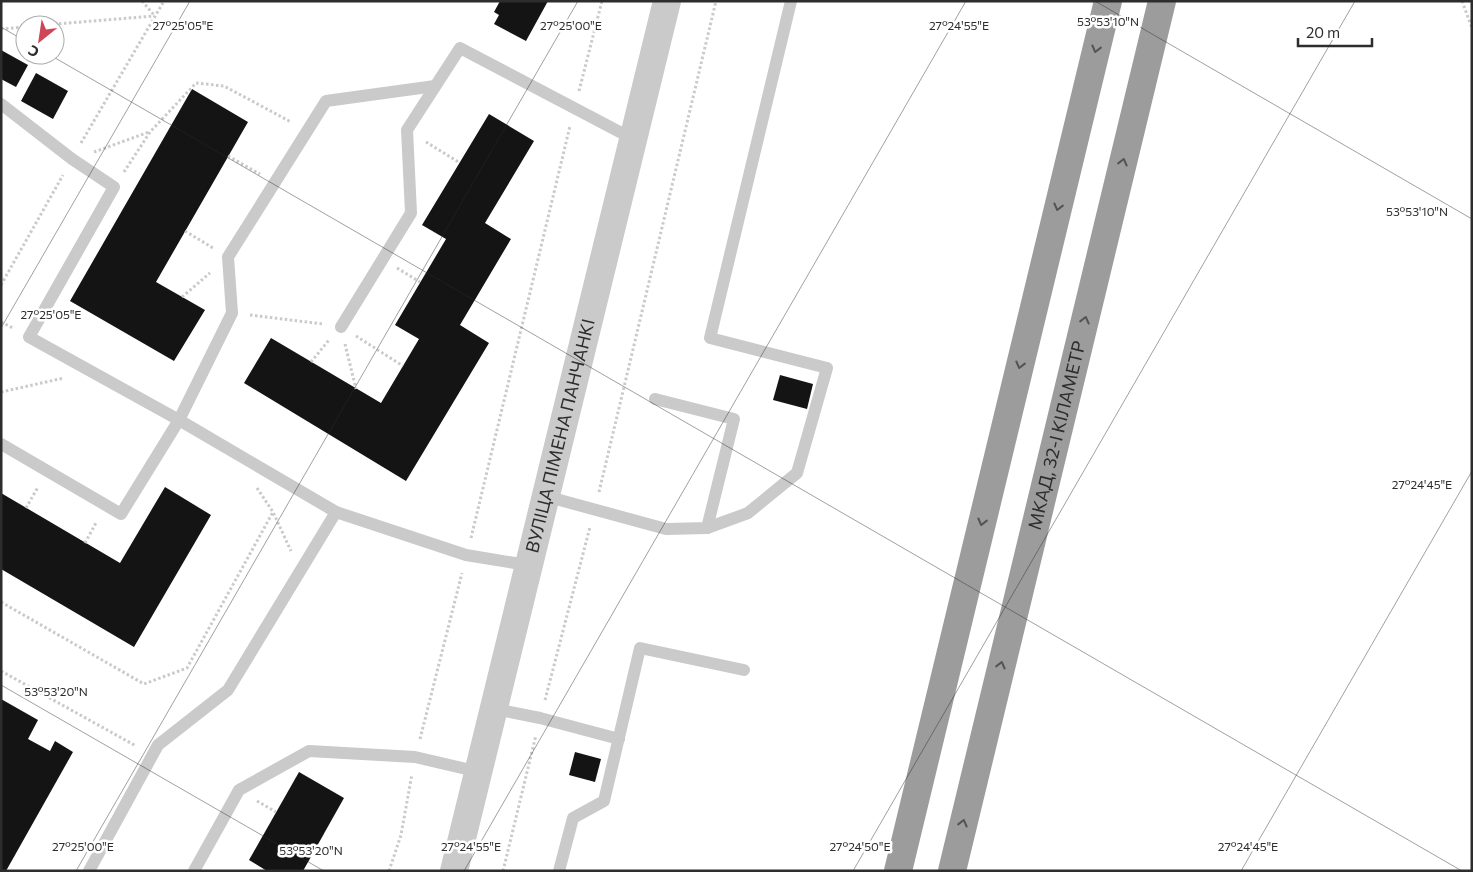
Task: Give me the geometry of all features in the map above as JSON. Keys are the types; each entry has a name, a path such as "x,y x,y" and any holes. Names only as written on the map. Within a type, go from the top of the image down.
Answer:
{"highway":[{"path":"898,871 1108,1"},
{"name":"МКАД, 32-І КІЛАМЕТР","path":"952,871 1162,1"}],"street":[{"name":"ВУЛІЦА ПІМЕНА ПАНЧАНКІ","path":"454,871 667,1"}],"lane":[{"path":"545,496 666,528 707,528 748,513 797,473 827,368 710,338 791,1"},
{"path":"341,327 410,213 407,130 460,48 634,140"},
{"path":"1,444 121,514 179,420 232,313 228,257 326,101 435,86"},
{"path":"1,104 72,159 114,187 29,337 179,420 336,512 466,555 528,565"},
{"path":"655,399 734,419 707,528"},
{"path":"90,871 158,746 228,690 299,569 336,512"},
{"path":"559,871 572,818 604,801 640,648 744,670"},
{"path":"495,709 540,718 619,739"},
{"path":"194,871 239,790 308,751 415,757 479,772"}],"path":[{"path":"65,23 155,16 142,1"},
{"path":"389,871 401,835 415,757 602,1"},
{"path":"503,871 540,718 594,510 716,1"},
{"path":"1462,1 1472,28"},
{"path":"1,28 15,27"},
{"path":"114,187 150,132 196,83 224,86 307,131"},
{"path":"407,130 460,163"},
{"path":"72,159 150,132"},
{"path":"228,156 274,182"},
{"path":"182,297 228,257 185,231"},
{"path":"382,259 420,282"},
{"path":"232,313 341,327 403,366"},
{"path":"311,362 341,327"},
{"path":"341,327 356,389"},
{"path":"1,392 91,372"},
{"path":"230,450 273,512 299,569"},
{"path":"26,508 46,470"},
{"path":"85,543 106,505"},
{"path":"1,602 144,684 187,668 273,512"},
{"path":"1,671 153,756"}],"building":[{"path":"500,1 548,1 526,41 494,24 499,15 494,12"},
{"path":"1,50 15,58 15,65 28,65 16,87 1,79"},
{"path":"36,73 68,91 53,119 21,101"},
{"path":"192,89 248,122 156,282 205,310 174,361 70,301"},
{"path":"489,114 534,141 485,223 511,239 460,325 489,343 406,481 244,383 271,338 381,403 419,339 395,325 446,239 422,225"},
{"path":"780,375 813,384 807,409 773,400"},
{"path":"165,487 211,515 134,647 1,569 1,493 120,563"},
{"path":"1,699 38,720 28,739 50,751 55,741 73,752 6,871 1,871"},
{"path":"575,752 601,759 595,782 569,775"},
{"path":"299,772 344,798 303,871 267,871 249,860"}]}
